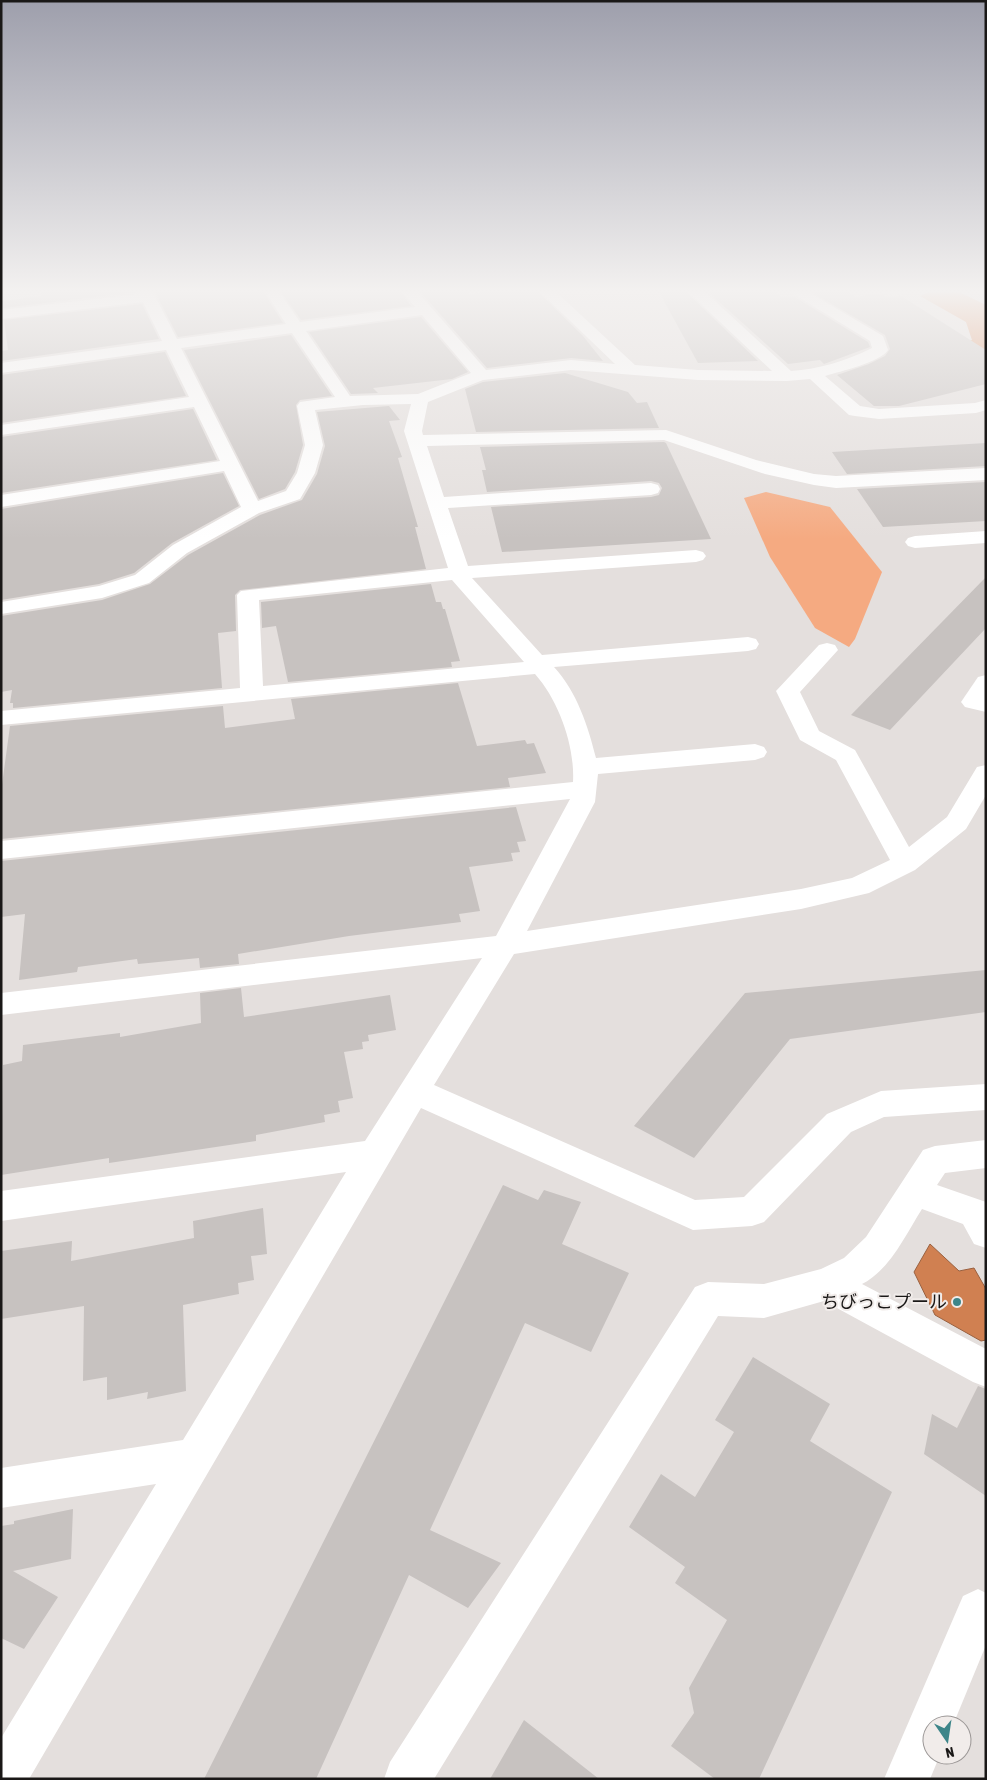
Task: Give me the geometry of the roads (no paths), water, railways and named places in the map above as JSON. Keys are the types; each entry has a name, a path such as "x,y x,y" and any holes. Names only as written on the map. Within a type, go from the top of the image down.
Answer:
{"street":[{"path":"186,373 252,509"},
{"path":"327,373 345,400"},
{"path":"1,608 102,592 142,579 180,549 252,509 293,496 306,473 314,445 306,406 345,400 420,398 464,380 496,373"},
{"path":"685,373 787,376 817,373"},
{"path":"784,373 787,376"},
{"path":"814,374 855,411 879,414 976,408 986,405"},
{"path":"3,1779 374,1154 505,945 576,814 586,778 577,730 564,700 551,678 463,581 413,431 420,398"},
{"path":"1,430 199,401"},
{"path":"416,442 666,435 776,472 813,480 836,482 986,474"},
{"path":"1,501 230,465"},
{"path":"437,504 651,489"},
{"path":"914,542 986,537"},
{"path":"252,694 248,595 517,567 696,556"},
{"path":"1,718 748,644"},
{"path":"827,650 788,690 809,736 846,755 905,864"},
{"path":"986,682 973,702 986,705"},
{"path":"1,850 586,778 755,752"},
{"path":"1,1004 505,945 801,899 859,886 905,864 957,823 986,773"},
{"path":"415,1091 692,1215 752,1212 839,1123 881,1104 986,1097"},
{"path":"1,1206 374,1154"},
{"path":"407,1779 708,1299 764,1301 827,1284 857,1269 878,1248 935,1160 986,1154"},
{"path":"914,1191 975,1213 986,1234"},
{"path":"827,1284 986,1369"},
{"path":"1,1488 193,1458"},
{"path":"907,1779 978,1611 986,1617"}],"place":[{"name":"ちびっこプール","path":"957,1302"}]}
